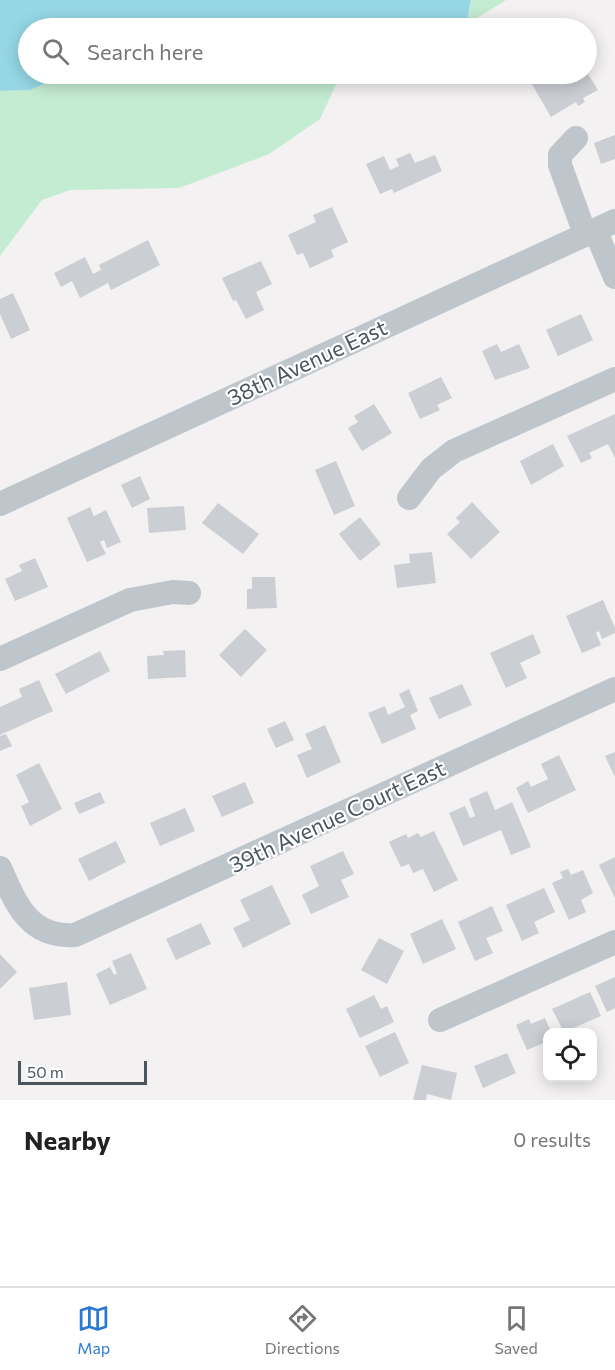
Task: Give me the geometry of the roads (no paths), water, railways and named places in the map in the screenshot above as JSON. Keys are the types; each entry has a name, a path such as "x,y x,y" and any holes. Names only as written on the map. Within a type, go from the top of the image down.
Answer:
{"street":[{"path":"576,138 560,155 560,165 598,228 615,277"},
{"name":"38th Avenue East","path":"0,504 598,228"},
{"path":"409,498 431,469 454,451 615,379"},
{"path":"0,659 130,600 172,592 189,594"},
{"name":"39th Avenue Court East","path":"0,868 17,906 29,920 47,931 75,935 615,689"},
{"path":"440,1020 615,942"}],"water":[{"path":"0,0 471,0 467,18 18,18 18,84 44,84 30,90 0,91"}]}
